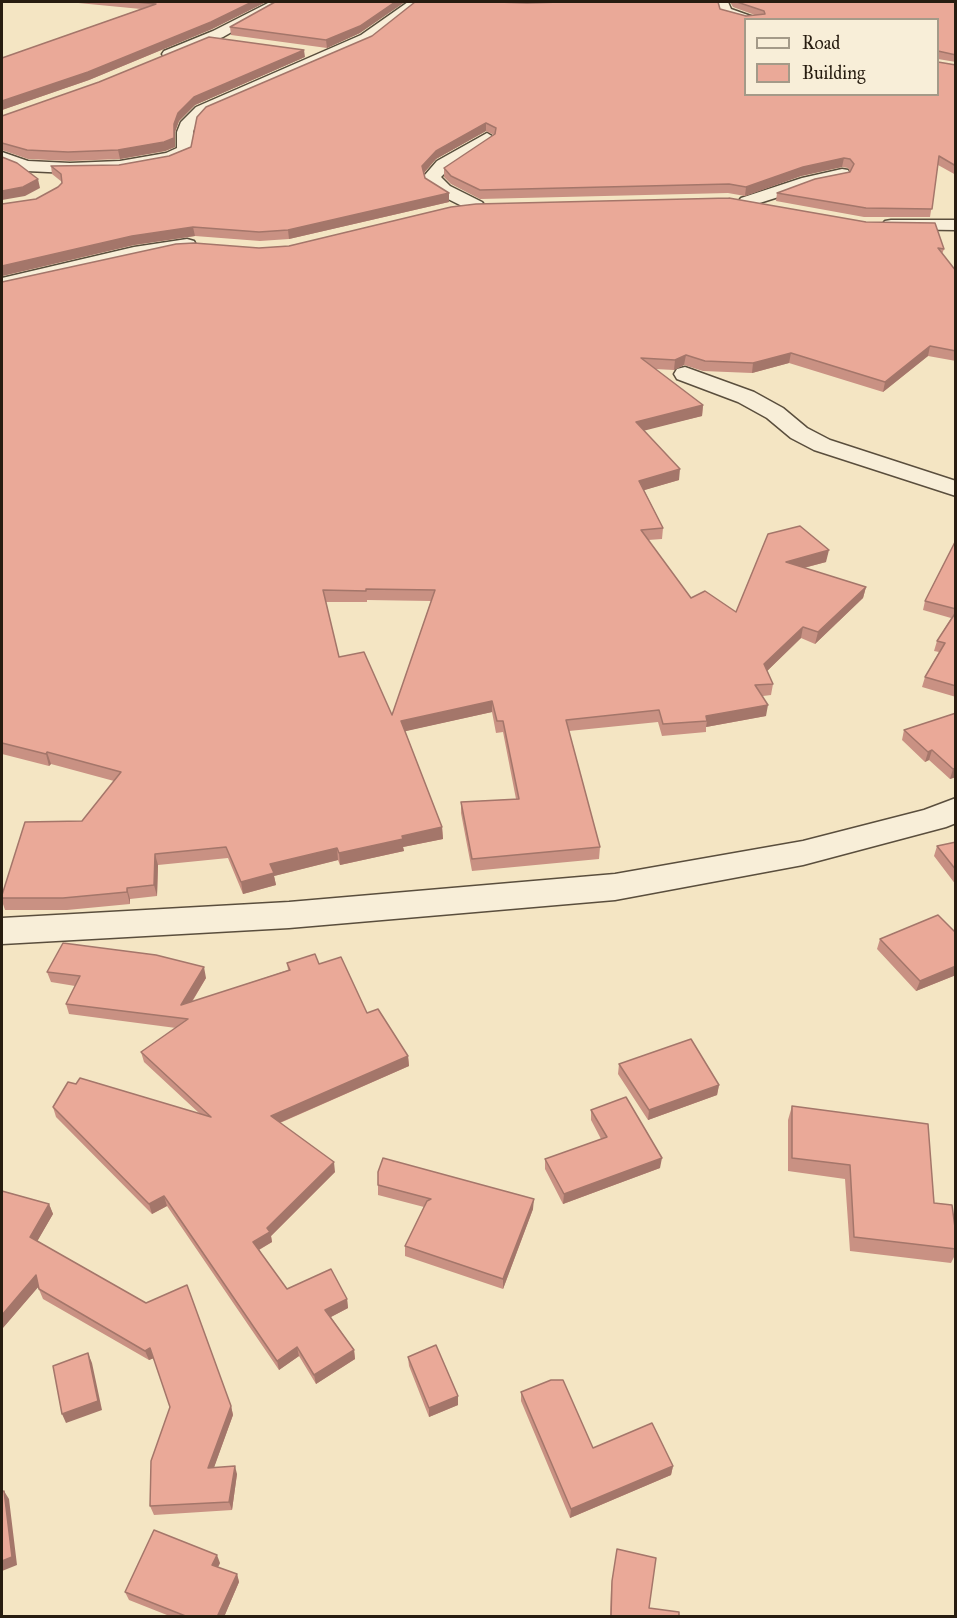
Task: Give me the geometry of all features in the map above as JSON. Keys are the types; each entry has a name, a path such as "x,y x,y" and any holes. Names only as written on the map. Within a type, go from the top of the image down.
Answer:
{"street":[{"path":"157,60 208,38 278,2"},
{"path":"26,166 99,168 146,163 170,157 185,150 185,132 189,122 201,110 366,38 415,2"},
{"path":"722,2 724,11 749,18"},
{"path":"208,38 232,42"},
{"path":"303,52 331,54"},
{"path":"476,206 444,189 433,181 432,176 487,138"},
{"path":"2,157 26,166 52,184"},
{"path":"747,202 808,182 842,174"},
{"path":"728,200 788,210"},
{"path":"440,211 495,205"},
{"path":"874,224 956,225"},
{"path":"2,284 134,253 177,245 205,245"},
{"path":"685,374 746,397 775,413 799,433 822,445 956,489"},
{"path":"2,931 289,915 615,887 803,853 934,819 956,809"}],"building":[{"path":"135,2 252,2 211,22 88,72 2,101 2,58 156,4"},
{"path":"275,2 395,2 360,26 326,40 230,27"},
{"path":"415,2 718,2 720,9 746,16 765,14 764,11 737,2 956,2 956,55 939,51 939,18 744,18 744,96 939,96 939,62 956,65 956,166 939,156 932,209 866,208 777,193 815,179 850,172 854,164 850,159 844,158 803,167 746,187 729,184 480,190 451,176 444,168 495,134 496,128 486,123 436,151 422,166 425,178 449,193 288,230 259,232 193,227 132,236 2,266 2,204 36,199 58,187 62,183 61,174 51,166 119,165 169,156 191,147 197,117 206,107 372,36"},
{"path":"209,37 304,50 194,97 178,113 174,124 174,138 164,142 118,150 68,152 27,150 2,143 2,116 99,82"},
{"path":"2,157 17,163 38,179 23,187 2,191"},
{"path":"729,198 866,222 935,223 944,249 938,248 956,271 956,351 930,346 885,382 791,353 753,363 705,361 686,355 675,360 641,358 703,405 636,422 680,469 639,481 663,528 641,530 691,598 705,591 736,612 768,534 800,526 829,550 786,562 866,587 818,632 803,627 764,664 773,684 755,685 768,705 706,716 707,721 663,724 659,710 566,720 600,847 472,859 461,802 519,799 503,721 497,721 492,701 401,721 442,827 402,836 403,839 339,853 337,848 270,864 274,873 241,882 226,847 155,854 154,885 127,888 127,892 63,898 2,898 25,822 82,821 121,772 47,752 46,754 2,743 2,282 176,244 194,243 259,248 289,246 451,207 476,204","holes":["323,590 435,590 392,715 364,652 339,657"]},
{"path":"956,540 956,609 925,601"},
{"path":"956,612 956,686 925,677 945,643 937,641"},
{"path":"956,713 956,768 953,769 932,750 928,752 904,730"},
{"path":"956,842 956,870 937,846"},
{"path":"938,915 956,933 956,966 920,981 880,939"},
{"path":"63,943 156,955 204,967 181,1005 290,970 287,963 315,954 319,964 341,957 367,1013 378,1009 408,1056 271,1116 334,1162 267,1228 270,1232 253,1242 287,1289 331,1269 347,1299 325,1310 354,1350 314,1375 297,1347 277,1361 164,1196 149,1204 53,1107 68,1082 76,1084 80,1078 211,1117 141,1052 188,1019 66,1004 80,976 47,972"},
{"path":"691,1039 719,1085 649,1110 619,1064"},
{"path":"626,1097 662,1158 564,1194 545,1159 607,1137 591,1110"},
{"path":"792,1106 928,1124 934,1203 952,1205 956,1249 854,1237 850,1165 792,1158"},
{"path":"383,1158 534,1199 503,1279 405,1246 427,1201 431,1199 378,1185 378,1172"},
{"path":"2,1191 49,1204 30,1237 146,1303 187,1285 231,1406 208,1468 235,1466 229,1502 150,1506 151,1461 170,1407 150,1348 145,1351 39,1289 36,1275 2,1315"},
{"path":"436,1345 458,1396 429,1408 408,1357"},
{"path":"88,1353 98,1401 62,1414 53,1366"},
{"path":"551,1380 563,1380 593,1448 652,1423 673,1466 571,1509 521,1392"},
{"path":"4,1491 12,1557 2,1561 2,1492"},
{"path":"154,1530 217,1555 212,1565 237,1574 217,1617 188,1617 125,1592"},
{"path":"617,1549 656,1558 649,1608 679,1612 679,1617 611,1617 612,1581"}]}
